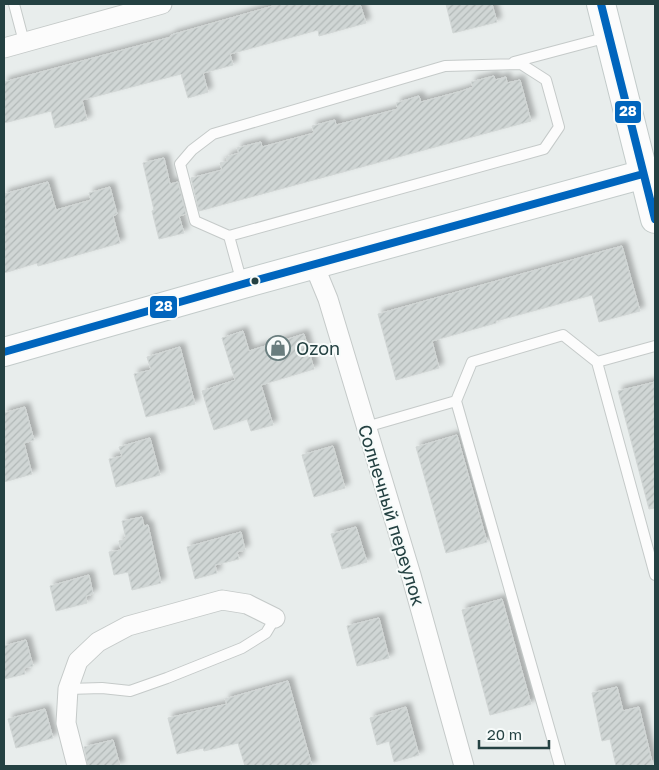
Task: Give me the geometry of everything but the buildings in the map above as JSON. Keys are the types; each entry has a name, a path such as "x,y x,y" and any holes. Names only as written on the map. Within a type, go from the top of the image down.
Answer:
{"main road":[{"path":"601,4 628,109 649,173 655,219"},
{"path":"4,352 243,284 649,173"}],"street":[{"path":"4,48 162,4"},
{"name":"Солнечный переулок","path":"314,265 328,299 411,575 464,766"},
{"path":"78,766 66,723 68,689 78,661 98,642 128,626 222,600 247,604 275,618"}],"lane":[{"path":"14,4 24,42"},
{"path":"504,65 609,36"},
{"path":"521,64 546,80 559,127 544,149 229,236 195,221 180,164 192,150 213,134 445,66 521,64"},
{"path":"229,236 243,284"},
{"path":"560,766 456,401 472,362 563,335 597,362 655,575"},
{"path":"597,362 655,346"},
{"path":"366,427 456,401"},
{"path":"68,689 102,688 130,691 242,648 266,633 275,618"}],"transit line":[{"name":"28","path":"601,4 655,219"},
{"name":"28","path":"4,352 643,174"}],"place":[{"name":"Ozon","path":"278,348"}]}
